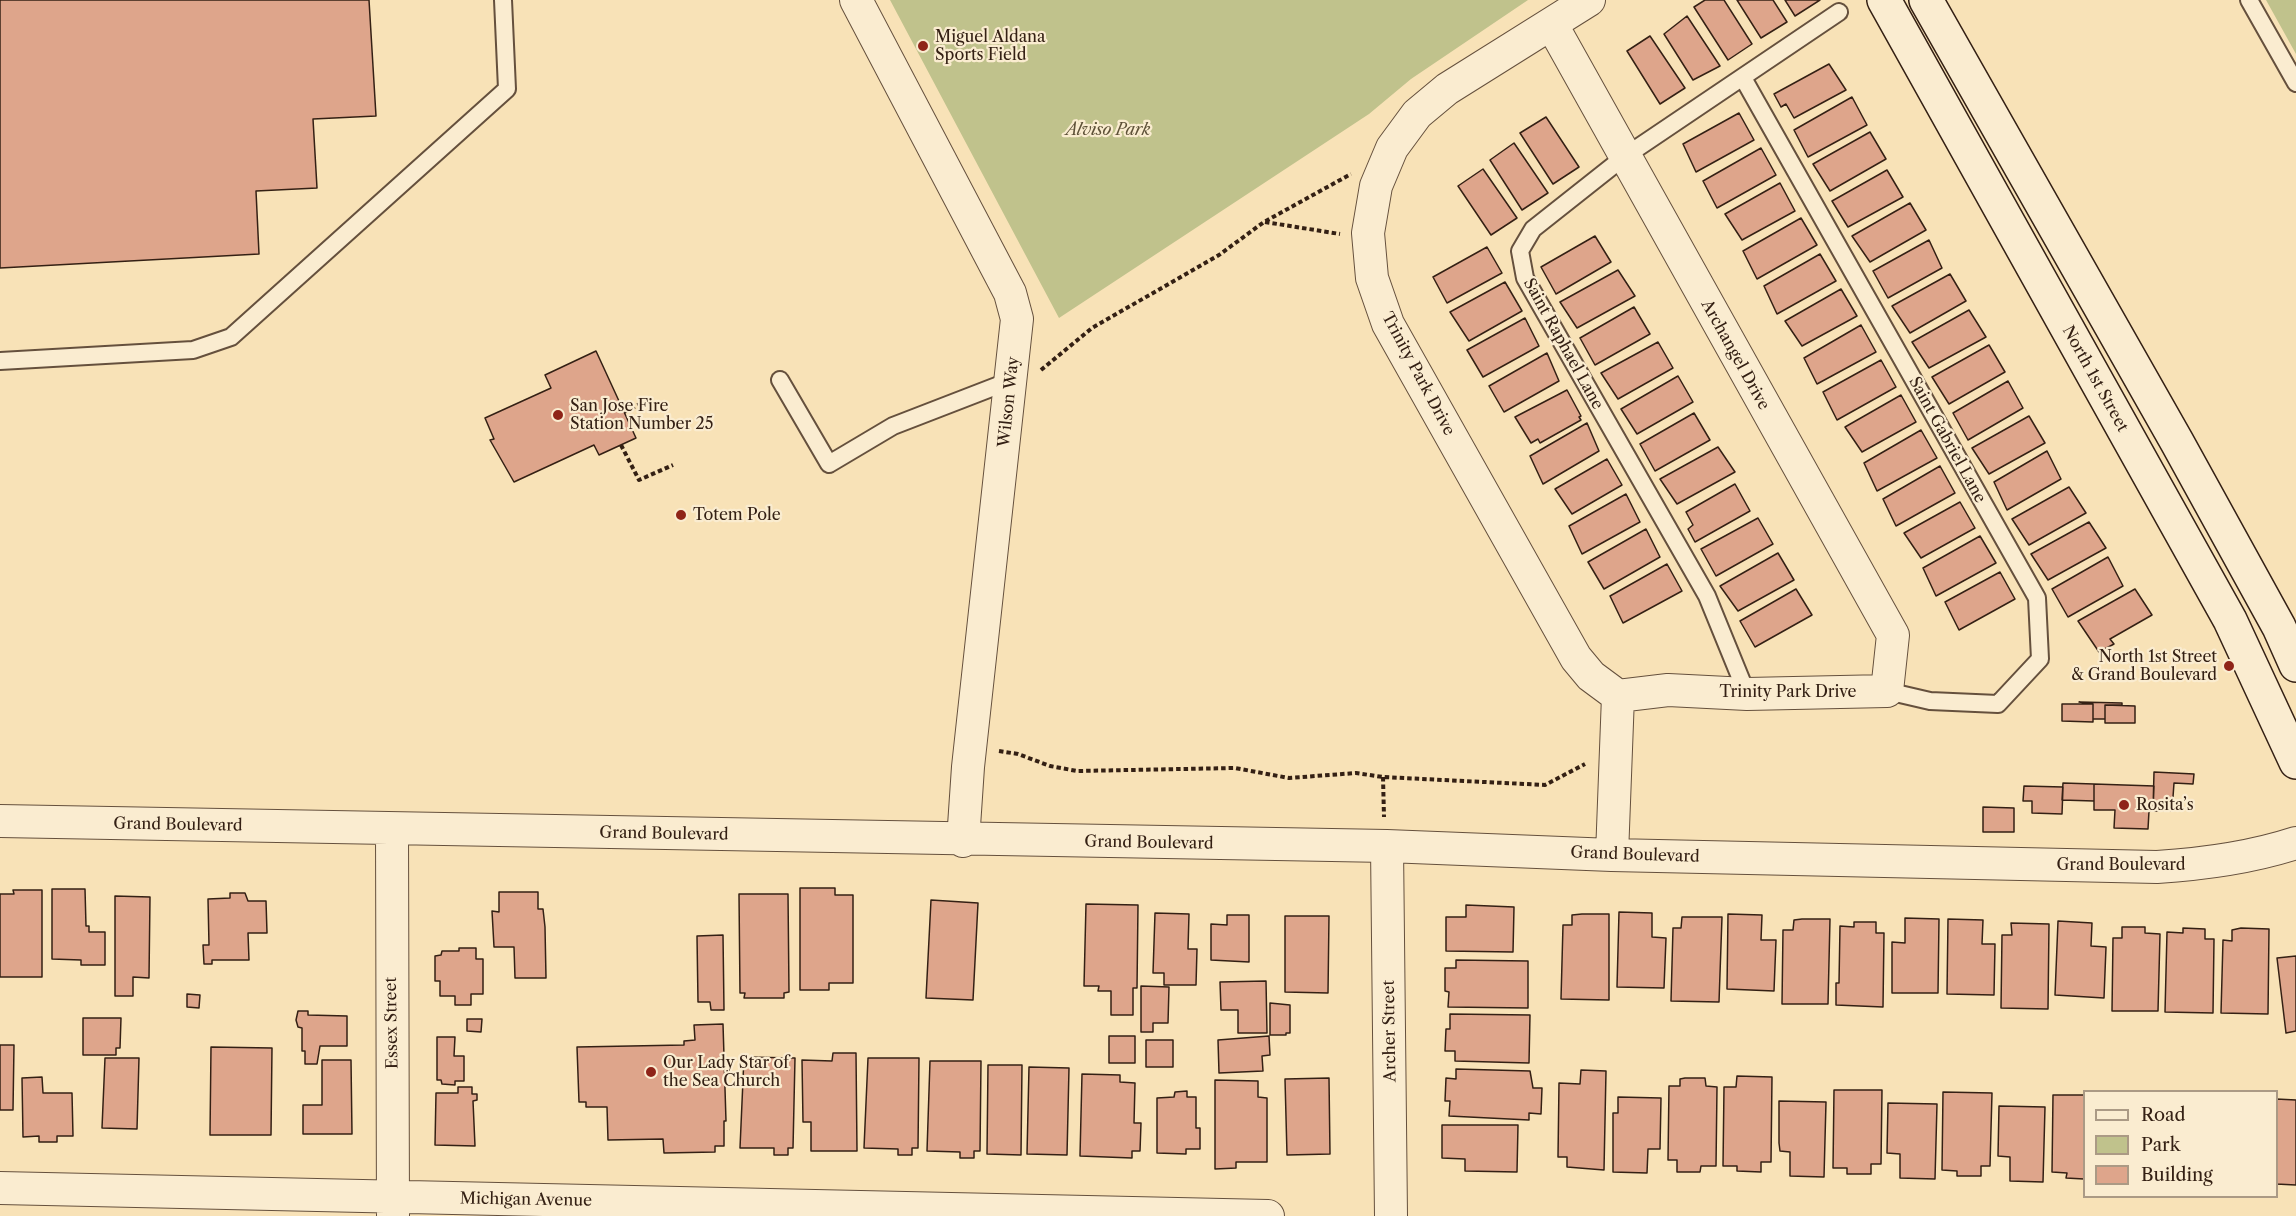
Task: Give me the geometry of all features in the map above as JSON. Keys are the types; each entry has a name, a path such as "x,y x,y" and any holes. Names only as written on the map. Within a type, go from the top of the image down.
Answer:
{"main road":[{"name":"North 1st Street","path":"1884,0 2230,620 2296,762"},
{"path":"1926,0 2178,442 2279,627 2296,665"}],"street":[{"name":"Wilson Way","path":"856,0 1010,293 1026,375 968,767 963,840"},
{"name":"Trinity Park Drive","path":"1589,0 1447,89 1417,114 1392,148 1376,186 1368,232 1372,278 1388,324 1576,658 1591,676 1617,696 1668,690 1747,694 1887,691"},
{"name":"Archangel Drive","path":"1552,25 1893,635 1887,691"},
{"path":"1612,855 1617,696"},
{"name":"Grand Boulevard","path":"0,821 963,840 1386,835 1612,855 2157,867 2254,856 2296,843"},
{"name":"Essex Street","path":"392,829 393,1207"},
{"name":"Archer Street","path":"1386,835 1391,1216"},
{"name":"Michigan Avenue","path":"0,1188 393,1207 1268,1216"}],"lane":[{"path":"0,361 194,350 231,337 507,89 503,0"},
{"path":"2249,0 2296,84"},
{"name":"Saint Raphael Lane","path":"1747,694 1707,596 1525,278 1520,251 1533,229 1624,157 1839,12"},
{"name":"Saint Gabriel Lane","path":"1743,78 2037,598 2040,659 1998,704 1930,701 1887,691"},
{"path":"780,380 829,464 892,426 1026,375"}],"path":[{"path":"1026,375 1092,328 1220,255 1264,222 1354,173"},
{"path":"1264,222 1341,235"},
{"path":"624,412 640,404"},
{"path":"621,445 639,480 673,465"},
{"path":"998,751 1018,754 1050,766 1077,771 1235,768 1289,778 1356,772 1383,777 1545,785 1585,764"},
{"path":"1383,777 1386,835"}],"green space":[{"name":"Alviso Park","path":"890,0 1528,0 1411,79 1369,114 1059,318"},
{"path":"2266,0 2296,0 2296,54"}],"building":[{"path":"0,0 369,0 376,116 313,119 317,188 256,191 259,254 0,268"},
{"path":"1705,0 1724,0 1752,44 1728,60 1694,7"},
{"path":"1737,0 1773,0 1787,22 1761,38"},
{"path":"1785,0 1820,0 1795,16"},
{"path":"1687,16 1720,66 1693,80 1664,34"},
{"path":"1650,36 1685,88 1660,104 1627,51"},
{"path":"1829,64 1846,90 1794,118 1786,104 1781,107 1774,94"},
{"path":"1852,97 1867,125 1808,157 1794,130"},
{"path":"1739,113 1754,140 1696,172 1683,144"},
{"path":"1546,117 1579,167 1553,184 1520,133"},
{"path":"1870,132 1886,159 1830,191 1813,164"},
{"path":"1514,143 1548,193 1522,210 1490,160"},
{"path":"1761,148 1776,175 1717,208 1703,181"},
{"path":"1483,169 1517,218 1491,235 1458,186"},
{"path":"1887,170 1903,197 1848,227 1832,201"},
{"path":"1780,183 1795,211 1742,240 1725,214"},
{"path":"1910,203 1926,230 1870,262 1852,236"},
{"path":"1801,218 1817,245 1757,279 1743,251"},
{"path":"1595,236 1611,262 1556,294 1541,267"},
{"path":"1929,240 1942,268 1888,298 1873,271"},
{"path":"1487,247 1502,273 1447,303 1433,277"},
{"path":"1820,254 1836,281 1777,314 1764,286"},
{"path":"1618,270 1635,296 1577,328 1560,302"},
{"path":"1950,274 1966,301 1910,333 1892,306"},
{"path":"1505,282 1522,311 1469,341 1450,312"},
{"path":"1841,289 1857,316 1802,346 1785,321"},
{"path":"1634,307 1650,334 1595,365 1580,338"},
{"path":"1969,310 1986,337 1929,368 1912,342"},
{"path":"1525,318 1539,346 1483,377 1467,350"},
{"path":"1861,325 1876,352 1817,384 1804,358"},
{"path":"1658,342 1673,368 1618,399 1601,373"},
{"path":"1989,345 2005,372 1949,404 1932,377"},
{"name":"San Jose Fire Station Number 25","path":"596,351 636,438 599,455 594,445 514,482 490,440 494,439 485,418 551,388 545,375"},
{"path":"1547,353 1559,381 1504,412 1489,386"},
{"path":"1881,360 1896,387 1837,420 1823,392"},
{"path":"1678,376 1693,402 1637,434 1621,409"},
{"path":"2008,381 2023,408 1968,440 1953,413"},
{"path":"1567,390 1581,420 1540,443 1538,439 1531,443 1515,417"},
{"path":"1901,395 1916,422 1862,452 1845,427"},
{"path":"1694,413 1710,440 1655,471 1640,444"},
{"path":"2029,416 2045,443 1989,474 1972,448"},
{"path":"1587,423 1599,451 1543,484 1530,456"},
{"path":"1921,430 1937,458 1877,491 1864,463"},
{"path":"1718,447 1735,472 1677,504 1660,479"},
{"path":"2047,451 2061,479 2007,510 1994,482"},
{"path":"1607,459 1622,485 1572,514 1555,489"},
{"path":"1940,466 1955,493 1896,526 1883,499"},
{"path":"1735,484 1750,511 1695,542 1688,529 1693,525 1686,512"},
{"path":"2069,487 2086,513 2029,545 2012,519"},
{"path":"1626,494 1640,522 1582,554 1569,526"},
{"path":"1960,502 1975,528 1921,558 1904,533"},
{"path":"1758,518 1773,544 1716,576 1701,549"},
{"path":"2089,522 2106,548 2048,580 2031,554"},
{"path":"1646,529 1660,557 1604,589 1588,562"},
{"path":"1980,536 1996,563 1936,596 1923,568"},
{"path":"1778,553 1794,580 1738,611 1720,586"},
{"path":"2108,557 2123,586 2068,617 2052,589"},
{"path":"1667,564 1682,591 1623,623 1610,596"},
{"path":"2000,572 2015,599 1959,630 1945,602"},
{"path":"1796,589 1812,615 1755,647 1740,621"},
{"path":"2135,589 2152,615 2110,639 2114,644 2099,652 2078,621"},
{"path":"2079,702 2122,703 2122,705 2105,705 2105,719 2093,719 2093,704"},
{"path":"2062,704 2093,704 2093,722 2062,721"},
{"path":"2105,705 2135,706 2135,723 2105,723"},
{"path":"2154,772 2194,774 2193,784 2174,783 2172,811 2153,811"},
{"path":"2063,783 2094,784 2094,801 2062,800"},
{"name":"Rosita’s","path":"2094,784 2154,786 2153,811 2149,811 2148,829 2114,828 2115,810 2094,810"},
{"path":"2024,786 2063,787 2062,814 2032,813 2032,801 2023,801"},
{"path":"1983,807 2014,808 2014,832 1983,832"},
{"path":"800,888 835,888 835,895 853,895 853,983 829,983 829,990 800,990"},
{"path":"52,889 85,889 86,926 89,926 89,932 105,932 105,965 81,965 81,960 52,959"},
{"path":"13,890 42,890 42,977 0,977 0,894 14,894"},
{"path":"499,892 538,892 538,909 543,909 545,927 546,978 515,978 514,947 494,947 492,911 499,912"},
{"path":"230,893 245,893 248,901 266,901 267,933 248,933 249,960 212,960 212,964 204,964 203,945 209,945 208,899 230,898"},
{"path":"739,894 788,894 789,992 784,993 784,998 744,998 745,993 740,993"},
{"path":"115,896 150,897 149,978 133,977 133,996 115,996"},
{"path":"931,900 978,903 973,1000 926,998"},
{"path":"1086,904 1138,905 1137,988 1133,988 1133,1015 1111,1015 1111,991 1098,991 1099,986 1084,986"},
{"path":"1466,905 1514,907 1513,952 1446,951 1446,917 1466,917"},
{"path":"1619,912 1652,913 1652,937 1666,938 1664,988 1617,987"},
{"path":"1155,913 1189,914 1188,949 1197,949 1196,985 1164,985 1164,973 1153,973"},
{"path":"1609,914 1609,1000 1561,999 1563,925 1572,925 1572,915"},
{"path":"1728,914 1762,915 1761,940 1776,940 1774,991 1727,989"},
{"path":"1227,915 1249,915 1249,962 1211,960 1211,924 1227,925"},
{"path":"1285,916 1329,916 1328,993 1285,992"},
{"path":"1682,917 1722,917 1719,1002 1671,1001 1673,928 1681,928"},
{"path":"1905,918 1939,919 1938,993 1892,993 1892,942 1905,943"},
{"path":"1830,919 1828,1004 1782,1004 1783,930 1793,930 1794,920"},
{"path":"1948,919 1983,920 1982,944 1995,944 1994,995 1947,994"},
{"path":"2058,921 2092,923 2091,946 2106,947 2104,998 2055,995"},
{"path":"1854,922 1876,922 1876,933 1884,933 1883,1007 1836,1005 1836,983 1839,983 1840,926 1854,927"},
{"path":"2011,923 2049,924 2048,1009 2001,1008 2002,935 2012,935"},
{"path":"2122,927 2145,927 2145,933 2160,934 2158,1011 2112,1011 2113,938 2122,938"},
{"path":"2183,928 2205,929 2205,939 2214,939 2213,1013 2165,1012 2167,932 2183,933"},
{"path":"2269,929 2268,1014 2221,1013 2223,940 2232,941 2232,930"},
{"path":"723,935 724,1010 711,1010 710,1002 698,1002 697,936"},
{"path":"459,948 476,948 476,959 483,959 483,994 471,994 471,1005 455,1005 455,996 440,996 440,981 435,981 435,956 441,955 442,951 459,951"},
{"path":"2296,956 2296,1031 2286,1033 2277,958"},
{"path":"1456,960 1528,961 1528,1008 1448,1007 1449,992 1445,991 1445,968 1456,968"},
{"path":"1266,981 1267,1033 1238,1033 1238,1010 1221,1010 1220,982"},
{"path":"1141,986 1169,987 1168,1023 1153,1023 1153,1032 1141,1032"},
{"path":"187,994 200,995 199,1008 187,1007"},
{"path":"1270,1003 1290,1005 1290,1033 1270,1035"},
{"path":"298,1011 308,1011 308,1015 347,1016 347,1046 320,1046 317,1064 305,1064 305,1051 302,1051 302,1028 298,1027 296,1020"},
{"path":"1450,1014 1530,1015 1529,1063 1455,1061 1455,1051 1445,1051 1446,1029 1450,1029"},
{"path":"83,1018 121,1018 120,1048 116,1048 116,1055 83,1055"},
{"path":"467,1019 482,1019 481,1032 467,1031"},
{"name":"Our Lady Star of the Sea Church","path":"723,1024 726,1121 724,1121 724,1146 715,1146 715,1152 664,1153 663,1139 608,1140 607,1107 586,1107 586,1102 579,1102 577,1047 684,1045 684,1041 695,1040 694,1025"},
{"path":"1109,1036 1135,1036 1135,1063 1109,1063"},
{"path":"1269,1036 1270,1055 1262,1056 1263,1071 1219,1073 1218,1040"},
{"path":"437,1037 455,1037 454,1056 464,1056 464,1081 455,1081 455,1085 442,1084 441,1080 437,1080"},
{"path":"1146,1040 1173,1040 1173,1067 1146,1067"},
{"path":"0,1045 14,1045 13,1110 0,1110"},
{"path":"211,1047 272,1048 271,1135 210,1135"},
{"path":"833,1053 856,1053 857,1151 811,1151 811,1122 803,1122 802,1060 832,1061"},
{"path":"744,1057 795,1058 793,1148 788,1148 788,1155 774,1155 774,1148 740,1148"},
{"path":"105,1058 139,1058 137,1129 102,1128"},
{"path":"868,1058 919,1058 918,1148 912,1148 912,1155 898,1155 898,1149 864,1148"},
{"path":"322,1060 351,1060 352,1134 303,1134 303,1105 322,1105"},
{"path":"930,1061 981,1061 980,1151 974,1151 974,1158 960,1158 960,1152 927,1151"},
{"path":"988,1065 1022,1065 1021,1155 987,1154"},
{"path":"1029,1067 1069,1068 1067,1155 1027,1154"},
{"path":"1456,1069 1530,1071 1533,1088 1542,1088 1541,1114 1529,1113 1529,1120 1449,1116 1450,1101 1445,1101 1446,1078 1456,1079"},
{"path":"1581,1070 1606,1071 1604,1170 1567,1167 1567,1157 1558,1157 1559,1083 1580,1084"},
{"path":"1082,1074 1120,1075 1120,1082 1135,1083 1134,1123 1141,1123 1140,1151 1132,1151 1132,1158 1080,1156"},
{"path":"1737,1076 1772,1077 1771,1162 1761,1162 1761,1172 1737,1171 1737,1166 1723,1166 1724,1087 1736,1087"},
{"path":"42,1077 43,1093 72,1093 73,1136 57,1136 57,1142 39,1142 39,1136 23,1137 22,1078"},
{"path":"1329,1078 1330,1154 1287,1155 1285,1079"},
{"path":"1705,1078 1706,1086 1717,1087 1716,1166 1701,1166 1700,1172 1677,1172 1677,1160 1668,1160 1669,1086 1680,1086 1680,1079"},
{"path":"1215,1080 1258,1081 1258,1097 1267,1098 1267,1162 1236,1162 1236,1168 1215,1169"},
{"path":"458,1087 472,1087 472,1094 477,1094 477,1100 473,1101 475,1146 435,1145 436,1093 458,1093"},
{"path":"1834,1090 1882,1090 1881,1164 1871,1164 1871,1174 1847,1174 1847,1168 1833,1168"},
{"path":"1187,1091 1187,1097 1196,1097 1196,1128 1200,1128 1200,1149 1186,1149 1186,1154 1157,1153 1157,1098 1174,1097 1175,1092"},
{"path":"1943,1092 1992,1093 1990,1166 1981,1166 1981,1176 1957,1176 1957,1171 1942,1170"},
{"path":"2053,1095 2083,1095 2083,1179 2066,1178 2067,1173 2052,1172"},
{"path":"1618,1097 1661,1098 1660,1149 1648,1149 1647,1173 1613,1172 1613,1113 1618,1113"},
{"path":"2278,1099 2296,1100 2296,1185 2278,1184"},
{"path":"1779,1101 1826,1102 1824,1177 1790,1176 1790,1152 1780,1151"},
{"path":"1888,1103 1937,1104 1935,1179 1900,1178 1900,1154 1887,1153"},
{"path":"1999,1106 2045,1107 2043,1182 2010,1181 2010,1157 1998,1156"},
{"path":"1442,1125 1518,1125 1517,1172 1465,1171 1465,1159 1442,1158"}],"place":[{"name":"Miguel Aldana Sports Field","path":"923,46"},
{"name":"San Jose Fire Station Number 25","path":"558,415"},
{"name":"Totem Pole","path":"681,515"},
{"name":"North 1st Street & Grand Boulevard","path":"2229,666"},
{"name":"Rosita’s","path":"2124,805"},
{"name":"Our Lady Star of the Sea Church","path":"651,1072"}]}
